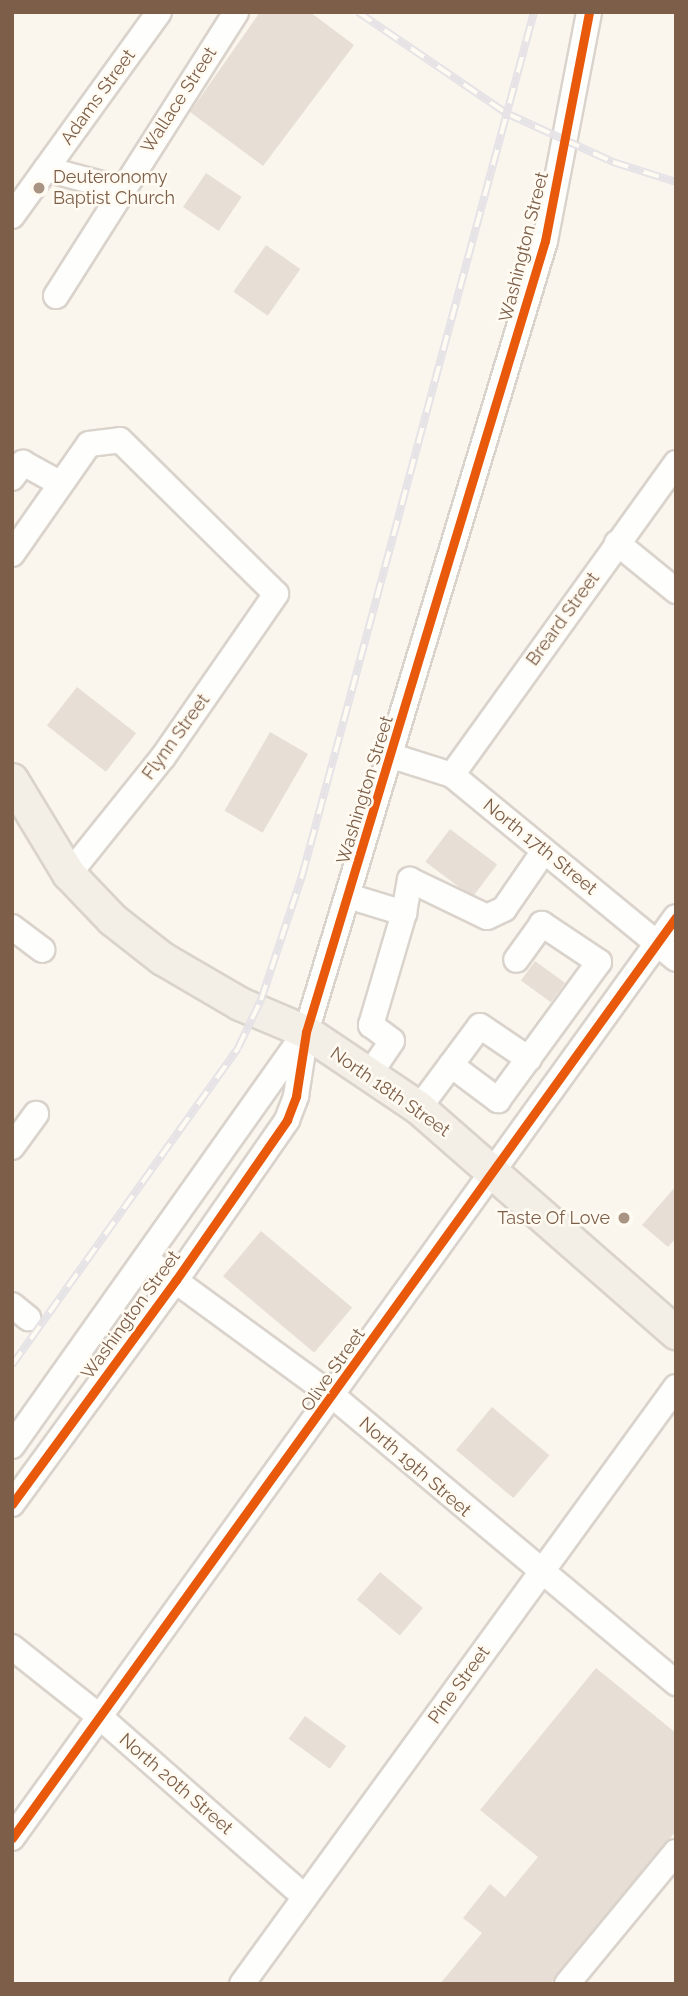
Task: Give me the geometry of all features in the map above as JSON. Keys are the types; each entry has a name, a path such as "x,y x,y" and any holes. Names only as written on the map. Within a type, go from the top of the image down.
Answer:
{"main road":[{"name":"North 18th Street","path":"12,780 69,874 113,920 163,959 240,1004 306,1032 419,1108 494,1170 676,1333"}],"street":[{"name":"Adams Street","path":"12,216 159,12"},
{"name":"Wallace Street","path":"56,296 121,189 236,12"},
{"name":"Washington Street","path":"12,1504 176,1280 287,1120 301,1074 306,1032 392,757 545,241 589,12"},
{"name":"Washington Street","path":"572,111 602,12"},
{"path":"46,169 121,189"},
{"name":"Flynn Street","path":"61,484 89,444 120,440 276,594 163,757 69,874"},
{"path":"12,478 23,463 61,484 12,554"},
{"name":"Breard Street","path":"452,775 676,463"},
{"path":"617,543 676,591"},
{"name":"North 17th Street","path":"392,757 452,775 676,959"},
{"path":"369,1075 392,1041 371,1025 404,914 410,880 487,917 504,909 544,850"},
{"path":"348,895 404,914"},
{"name":"Olive Street","path":"12,1839 334,1397 676,917"},
{"path":"451,1065 498,1100 598,962 542,924 516,960"},
{"path":"12,927 42,950"},
{"path":"419,1108 480,1026 529,1059"},
{"name":"Washington Street","path":"12,1446 147,1260 306,1032"},
{"path":"546,1036 576,1056"},
{"path":"12,1147 36,1114"},
{"name":"North 19th Street","path":"147,1260 334,1397 540,1574 676,1683"},
{"name":"Pine Street","path":"242,1984 676,1387"},
{"name":"North 20th Street","path":"12,1647 100,1717 305,1897"},
{"path":"567,1984 676,1852"}],"building":[{"path":"260,12 310,12 354,45 263,166 190,112"},
{"path":"206,173 242,197 219,231 183,207"},
{"path":"266,245 300,269 268,316 233,292"},
{"path":"77,687 136,733 106,772 47,726"},
{"path":"270,732 308,754 263,833 224,811"},
{"path":"450,829 497,865 472,897 425,862"},
{"path":"535,961 565,983 551,1002 521,980"},
{"path":"676,1186 676,1238 668,1247 642,1225"},
{"path":"261,1231 352,1307 314,1353 223,1276"},
{"path":"492,1407 549,1455 513,1498 456,1450"},
{"path":"380,1572 423,1608 400,1636 357,1600"},
{"path":"596,1668 676,1733 676,1831 550,1984 440,1984 482,1933 463,1918 490,1884 505,1897 538,1857 480,1810"},
{"path":"305,1716 346,1746 330,1769 289,1739"}],"railway":[{"path":"358,12 506,113 613,162 676,182"},
{"path":"12,1365 238,1048 261,1000 302,876 534,12"}],"cycle path":[{"path":"12,1504 176,1280 287,1120 296,1096 306,1032 545,241 589,12"},
{"path":"12,1838 676,917"}],"place":[{"name":"Deuteronomy Baptist Church","path":"39,188"},
{"name":"Taste Of Love","path":"624,1218"}]}
